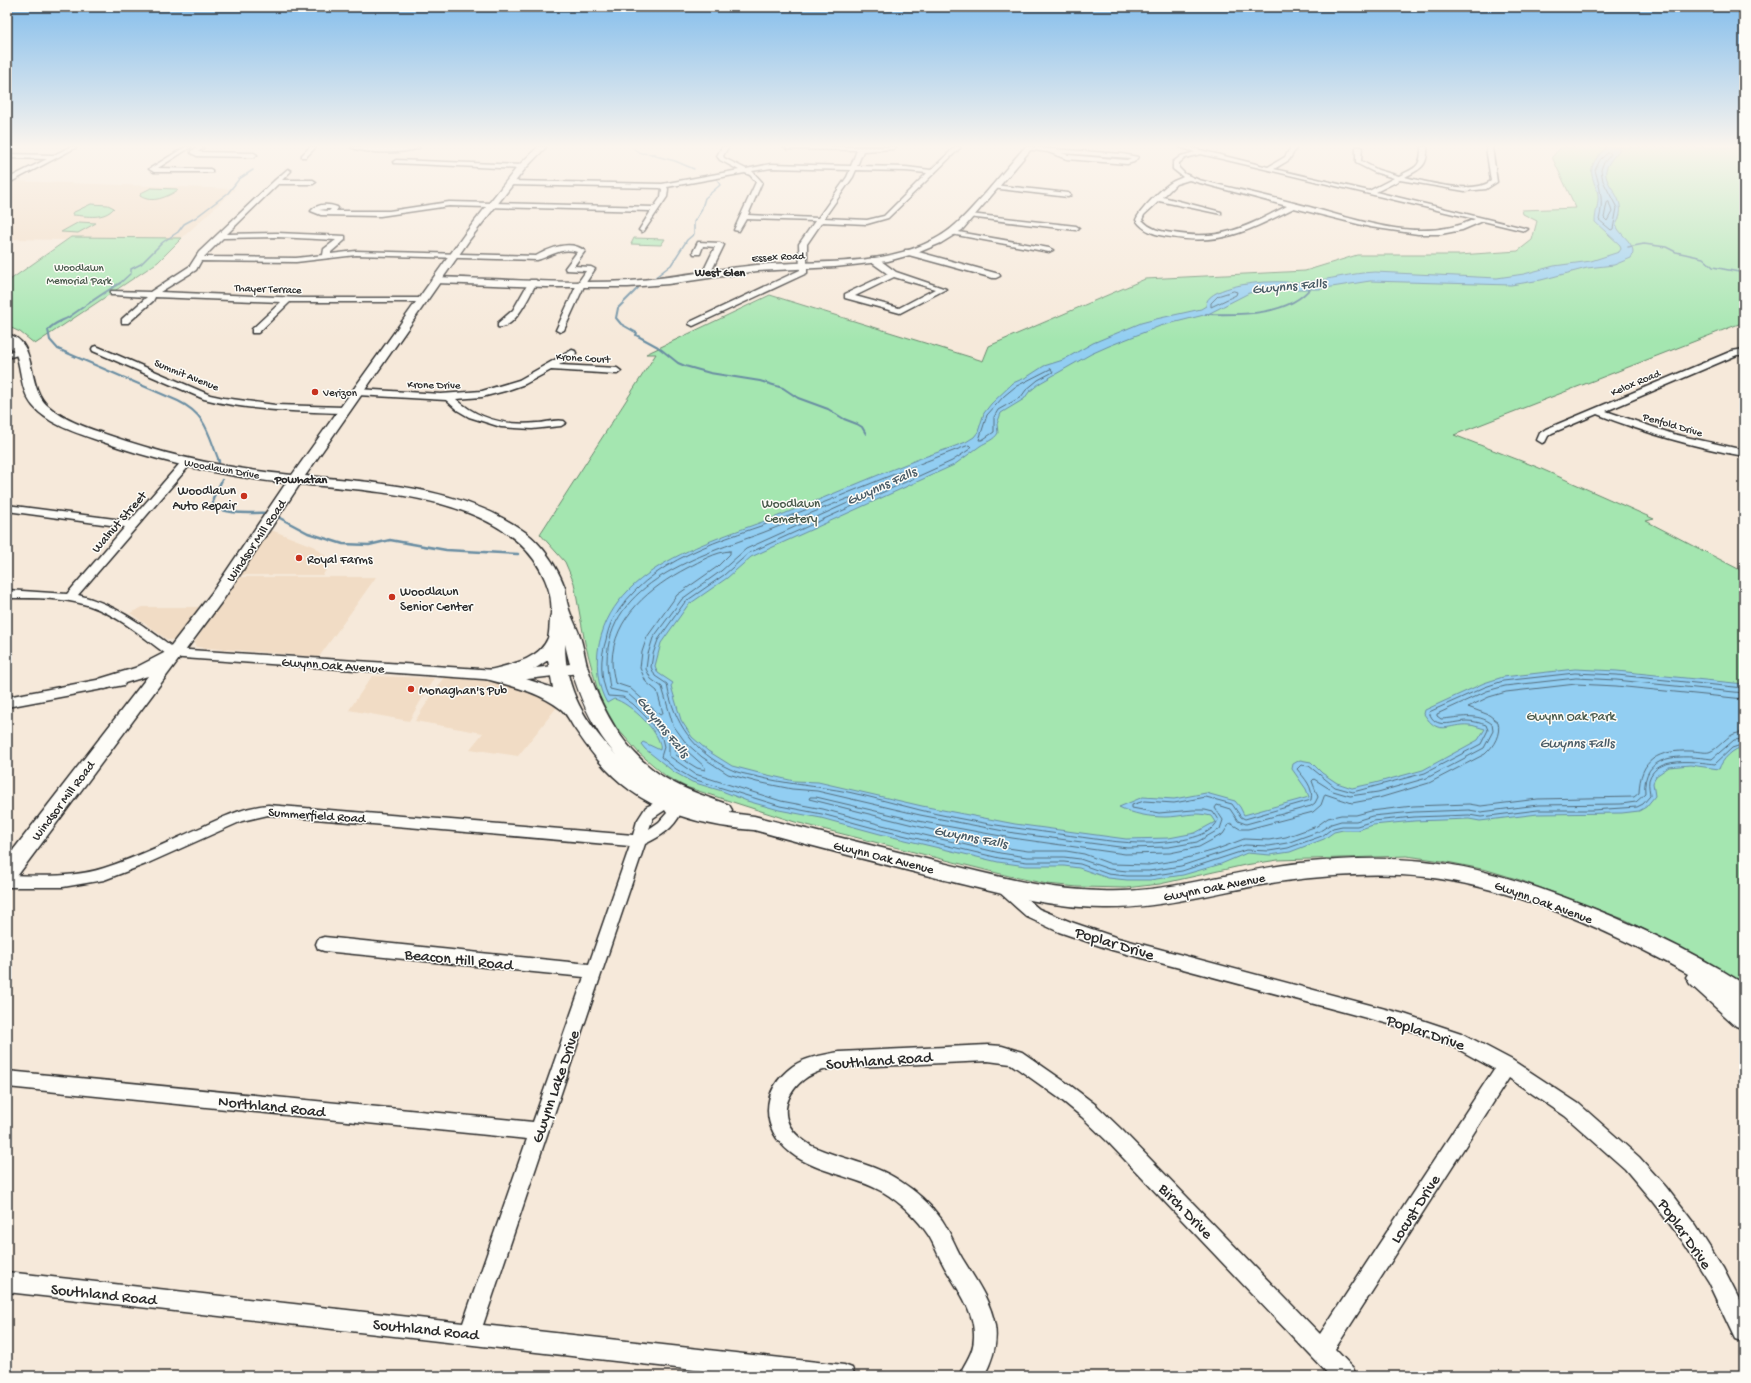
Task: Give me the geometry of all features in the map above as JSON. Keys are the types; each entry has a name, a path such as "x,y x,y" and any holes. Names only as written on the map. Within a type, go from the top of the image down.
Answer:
{"main road":[{"name":"Windsor Mill Road","path":"7,873 217,597 344,410 436,280 488,212"},
{"path":"7,337 18,345 22,351"},
{"name":"Woodlawn Drive","path":"22,351 25,358 31,393 42,407 51,415 76,428 186,463 241,474 382,489 435,498 452,502 488,516 519,535 539,555 550,572 556,589 560,608 572,637 578,664"},
{"name":"Woodlawn Drive","path":"558,668 556,639 560,608"},
{"path":"492,675 532,664 547,653 556,639"},
{"path":"105,683 141,672 174,654"},
{"name":"Gwynn Oak Avenue","path":"578,664 597,715 610,736 629,758 644,772 658,782 674,799"},
{"name":"Gwynn Oak Avenue","path":"558,668 569,706 613,766 645,791 754,824 1003,887 1078,899 1133,900 1164,896 1251,878 1286,873 1379,867 1423,868 1464,875 1530,894 1618,928 1708,973 1744,996"},
{"path":"492,675 546,690 569,706"},
{"name":"Gwynn Oak Avenue","path":"1668,952 1703,981 1744,1019"}],"street":[{"path":"125,321 150,299 152,294 193,268 198,259 245,212"},
{"path":"331,213 393,213 401,212"},
{"path":"642,230 653,212"},
{"path":"737,230 747,212"},
{"path":"693,324 804,271 803,244 825,212"},
{"path":"744,217 866,222 882,219 890,212"},
{"name":"Essex Road","path":"436,280 581,284 649,283 757,268 804,267 874,260 908,252 938,241 953,233 974,212"},
{"path":"1143,212 1141,214 1141,222 1156,232 1175,237 1196,239 1219,238 1233,235 1281,212"},
{"path":"1212,212 1218,213"},
{"path":"1320,212 1386,228 1412,231 1454,231 1468,227 1482,219"},
{"path":"1450,212 1525,229"},
{"path":"970,216 1076,228"},
{"path":"953,233 1049,250"},
{"path":"220,236 278,235 342,238 327,251 327,256"},
{"path":"697,252 701,244 720,245 705,276"},
{"path":"198,259 296,260 356,253 537,258 558,248 573,248 581,251 569,268 591,269 581,284 560,330"},
{"path":"908,252 996,276"},
{"path":"874,260 893,274 942,288 900,311 848,296 893,274"},
{"path":"501,325 508,322 515,315 533,282"},
{"name":"Thayer Terrace","path":"114,293 287,300 422,300"},
{"path":"255,330 287,300"},
{"name":"Summit Avenue","path":"96,349 207,397 222,401 250,405 344,410"},
{"path":"7,354 22,351"},
{"name":"Kelox Road","path":"1542,440 1542,435 1549,431 1736,353 1744,352"},
{"name":"Krone Drive","path":"357,392 449,398 482,394 522,382 572,353"},
{"name":"Krone Court","path":"548,367 617,370"},
{"path":"449,398 461,409 491,422 527,426 561,423"},
{"name":"Penfold Drive","path":"1598,411 1661,434 1703,446 1744,453"},
{"name":"Walnut Street","path":"70,597 186,463"},
{"path":"7,508 133,525"},
{"path":"7,594 44,594 70,597 100,606 114,612 174,654"},
{"name":"Gwynn Oak Avenue","path":"174,654 525,676 578,664"},
{"path":"7,702 159,674"},
{"path":"639,841 672,820 674,813 674,799"},
{"name":"Summerfield Road","path":"7,881 62,882 82,880 99,876 119,869 235,817 259,810 639,841"},
{"name":"Gwynn Lake Drive","path":"470,1333 538,1131 639,841"},
{"name":"Poplar Drive","path":"1003,887 1033,913 1065,927 1118,945 1404,1021 1455,1038 1506,1066 1572,1110 1632,1163 1659,1194 1689,1233 1716,1275 1744,1331"},
{"name":"Beacon Hill Road","path":"324,944 594,971"},
{"name":"Southland Road","path":"970,1376 981,1356 985,1337 982,1318 975,1301 935,1228 906,1198 892,1187 880,1180 809,1154 795,1145 785,1134 777,1120 777,1108 781,1092 796,1074 807,1067 820,1063 839,1060 988,1053 1002,1054 1016,1058"},
{"name":"Birch Drive","path":"1016,1058 1065,1092 1115,1136 1345,1376"},
{"name":"Locust Drive","path":"1321,1351 1506,1066"},
{"name":"Northland Road","path":"7,1079 538,1131"},
{"name":"Southland Road","path":"7,1282 844,1376"}],"shaded area":[{"path":"7,212 211,212 182,238 71,237 66,240 7,239"},
{"path":"270,531 274,531 315,547 331,561 323,575 240,575"},
{"path":"238,577 376,577 319,657 196,647 194,643"},
{"path":"143,607 199,607 178,639 168,640 130,613"},
{"path":"372,676 434,678 409,721 349,710"},
{"path":"444,677 504,683 547,698 557,707 518,756 470,749 483,733 415,721"}],"green space":[{"path":"75,212 110,212 100,216 73,215 72,213"},
{"path":"1522,212 1744,212 1744,322 1454,435 1537,467 1654,519 1646,521 1744,572 1744,990 1672,944 1626,920 1520,880 1487,870 1442,861 1407,856 1278,860 1245,865 1160,884 1126,888 1078,887 1047,884 1009,876 795,822 686,787 667,777 639,753 616,727 607,711 599,695 585,643 574,583 565,562 540,534 656,354 646,354 770,295 983,361 989,346 1145,279 1305,271 1357,255 1459,255 1518,251 1532,240 1537,221 1523,214"},
{"path":"79,222 96,223 78,233 61,232"},
{"name":"Woodlawn Memorial Park","path":"71,237 182,238 158,262 35,344 20,332 7,326 7,282"},
{"path":"634,238 665,239 661,245 631,244"}],"water":[{"name":"Gwynns Falls","path":"1596,212 1620,212 1616,225 1633,249 1631,258 1614,265 1587,268 1541,280 1511,285 1370,281 1319,289 1279,289 1249,293 1208,314 1160,326 1091,354 1040,383 1029,392 1024,399 1001,413 997,424 998,433 990,441 980,446 954,465 751,557 727,578 688,605 661,643 655,666 658,673 673,683 671,686 681,720 692,737 708,751 732,766 794,781 818,782 922,806 1015,824 1126,839 1169,838 1195,833 1215,822 1211,816 1198,814 1171,817 1141,815 1119,807 1143,797 1174,799 1206,793 1235,801 1244,815 1309,797 1306,789 1292,769 1293,764 1300,760 1311,762 1322,773 1337,783 1352,788 1423,770 1478,740 1485,729 1473,725 1440,728 1429,721 1424,714 1425,710 1484,683 1503,677 1575,669 1617,671 1744,684 1744,747 1728,755 1719,769 1690,765 1669,767 1656,776 1653,783 1655,796 1646,807 1639,811 1622,813 1538,814 1480,821 1469,819 1414,821 1373,825 1358,830 1343,830 1334,832 1324,839 1290,852 1270,855 1247,853 1221,864 1183,875 1150,880 1108,878 1079,868 1064,866 1026,866 998,862 880,834 821,818 779,810 747,801 722,791 692,782 674,772 645,749 641,744 643,742 660,750 660,744 657,736 636,712 620,701 614,699 607,703 604,697 598,678 597,665 598,651 607,621 624,596 646,575 674,558 703,544 791,511 913,461 966,442 974,437 978,432 984,413 991,404 1013,383 1027,377 1044,366 1063,360 1093,343 1141,323 1201,309 1206,306 1208,300 1213,295 1221,290 1231,287 1261,282 1305,282 1375,272 1497,278 1524,274 1554,266 1591,261 1619,252 1621,249 1620,245 1595,222"}],"waterway":[{"path":"119,284 131,273 131,269 141,264 163,242 178,232 184,224 204,212"},
{"path":"653,279 671,265 687,240 694,234 694,222 701,212"},
{"path":"1628,247 1644,244 1666,247 1676,252 1703,258 1713,267 1744,273"},
{"path":"120,283 69,317 52,326 48,330 50,340 58,349 188,406 201,419 205,426 219,461"},
{"path":"1206,314 1264,312 1291,303 1303,296 1312,286"},
{"path":"638,288 618,308 616,318 621,324 637,333 636,335 658,347 678,363 710,373 760,381 783,388 798,398 828,409 844,419 857,424 862,427 866,434"},
{"path":"222,480 213,498 213,506 227,511 241,513 269,513"},
{"path":"276,516 308,533 343,544 369,545 390,540 446,550 518,554"}],"place":[{"name":"Verizon","path":"315,392"},
{"name":"Woodlawn Auto Repair","path":"244,496"},
{"name":"Royal Farms","path":"299,558"},
{"name":"Woodlawn Senior Center","path":"392,597"},
{"name":"Monaghan's Pub","path":"411,689"}],"district":[{"name":"West Glen","path":"720,272"},
{"name":"Powhatan","path":"301,479"}],"park label":[{"name":"Woodlawn Cemetery","path":"791,510"},
{"name":"Gwynn Oak Park","path":"1571,715"}]}
